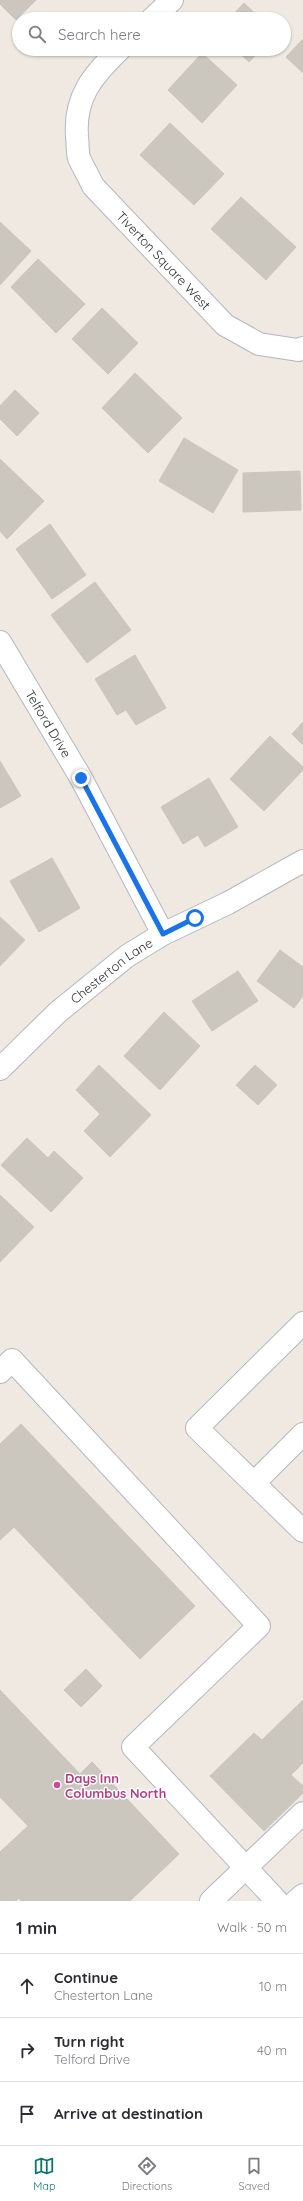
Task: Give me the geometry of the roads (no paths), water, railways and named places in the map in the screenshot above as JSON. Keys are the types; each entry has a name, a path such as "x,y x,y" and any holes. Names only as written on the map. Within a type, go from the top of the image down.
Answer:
{"street":[{"path":"159,12 172,0"},
{"name":"Tiverton Square West","path":"112,56 86,88 79,103 76,125 79,157 93,186 225,325 259,344 300,349"},
{"name":"Telford Drive","path":"0,642 81,778 163,934"},
{"name":"Chesterton Lane","path":"0,1069 58,1012 127,956 163,934 228,903 303,861"},
{"path":"303,1323 197,1428 303,1531"},
{"path":"0,1372 12,1360 259,1626 133,1746 278,1901"},
{"path":"254,1483 303,1434"},
{"path":"211,1901 303,1813"},
{"path":"296,1901 303,1894"}],"place":[{"name":"Days Inn Columbus North","path":"57,1785"}]}
